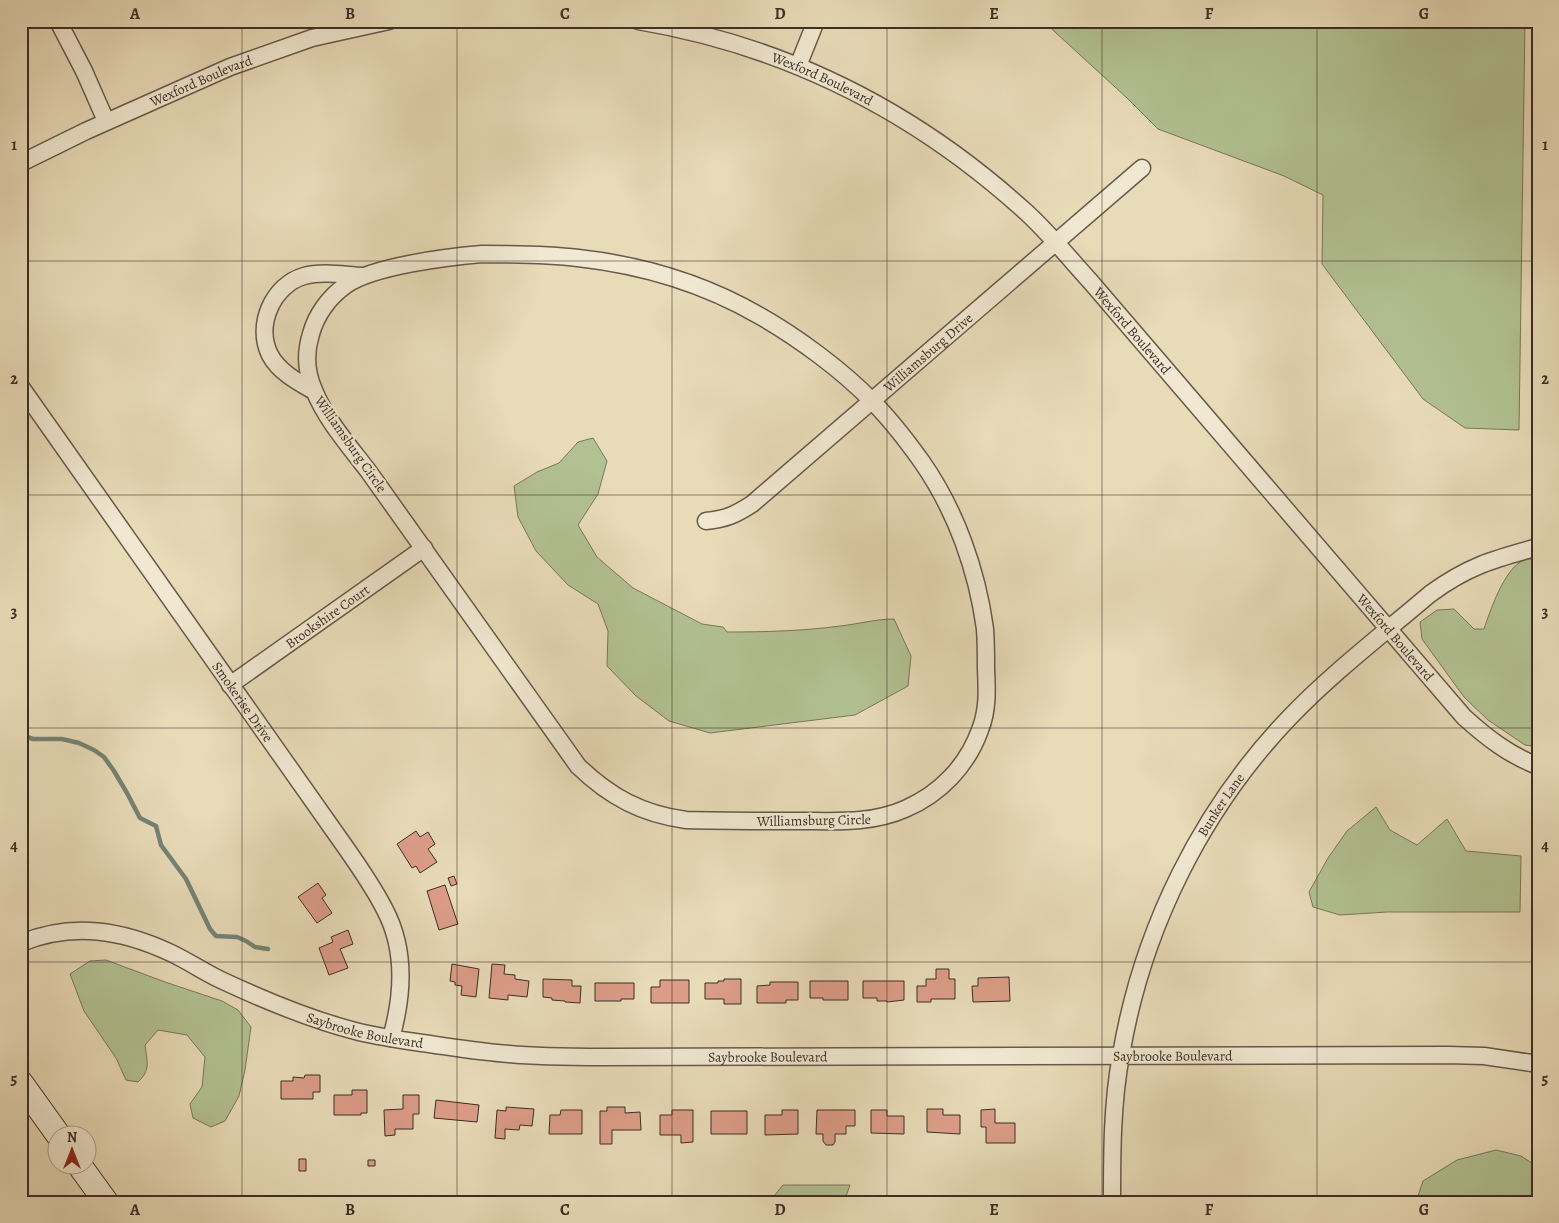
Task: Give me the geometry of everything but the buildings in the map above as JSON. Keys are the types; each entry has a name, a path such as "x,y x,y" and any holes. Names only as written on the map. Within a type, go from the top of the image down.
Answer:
{"main road":[{"path":"21,1083 52,1126"},
{"path":"87,1176 106,1202"}],"street":[{"path":"58,21 84,71 106,122"},
{"name":"Wexford Boulevard","path":"21,163 106,122 230,67 274,50 312,38 389,21"},
{"name":"Wexford Boulevard","path":"638,21 736,43 798,66 895,114 940,143 988,179 1028,214 1090,281 1464,716 1478,730 1504,750 1538,766"},
{"path":"798,66 816,21"},
{"name":"Williamsburg Drive","path":"706,521 721,520 735,515 752,504 1142,168"},
{"name":"Williamsburg Circle","path":"482,254 570,257 636,268 682,282 724,298 760,316 808,347 872,401 902,436 940,490 973,571 985,631 987,692 985,714 980,731 970,752 956,772 935,793 882,818 831,821 686,820 651,813 614,796 596,783 578,766 346,441 314,391 308,373 307,359 313,326 321,311 333,296 348,284 364,276 418,263 482,254"},
{"path":"314,391 293,379 278,366 270,354 265,336 267,313 278,294 290,282 305,276 328,274 364,276"},
{"name":"Smokerise Drive","path":"21,387 346,848 386,911 394,932 400,966 400,997 391,1038"},
{"name":"Bunker Lane","path":"1112,1202 1112,1134 1121,1055 1132,1006 1147,951 1162,914 1183,867 1210,820 1251,762 1287,720 1308,699 1389,629 1450,579 1490,560 1538,547"},
{"name":"Brookshire Court","path":"230,684 424,548"},
{"name":"Saybrooke Boulevard","path":"21,943 49,934 79,930 114,933 136,938 171,953 206,973 270,1003 360,1032 478,1051 543,1056 1448,1055 1484,1056 1538,1064"}],"green space":[{"path":"1043,21 1525,21 1519,430 1465,428 1423,399 1322,264 1323,195 1284,176 1158,129"},
{"path":"593,438 607,461 598,494 578,525 597,557 633,588 702,624 723,627 727,632 812,629 894,619 911,656 908,686 855,715 710,733 669,721 636,696 607,666 608,631 598,604 568,585 536,551 518,517 514,486 537,472 559,463 578,442"},
{"path":"1538,558 1538,747 1525,745 1488,720 1464,697 1422,639 1420,622 1437,610 1454,609 1474,629 1484,629 1498,592 1509,573 1522,561"},
{"path":"1376,807 1390,830 1417,845 1447,819 1466,851 1521,856 1520,912 1387,912 1340,915 1313,907 1309,892 1328,858 1347,831"},
{"path":"106,960 222,1001 238,1010 251,1027 239,1096 225,1121 211,1127 193,1118 190,1104 202,1087 205,1057 187,1035 158,1030 145,1045 147,1065 142,1078 138,1082 126,1080 116,1058 84,1011 70,974 90,961"},
{"path":"1496,1150 1521,1156 1538,1167 1538,1202 1416,1202 1423,1181 1457,1160"},
{"path":"783,1185 850,1185 844,1202 769,1202"}],"waterway":[{"path":"21,735 33,739 62,739 79,743 104,757 127,793 140,818 156,826 161,845 186,879 210,929 216,936 237,937 255,947 268,949"}]}
